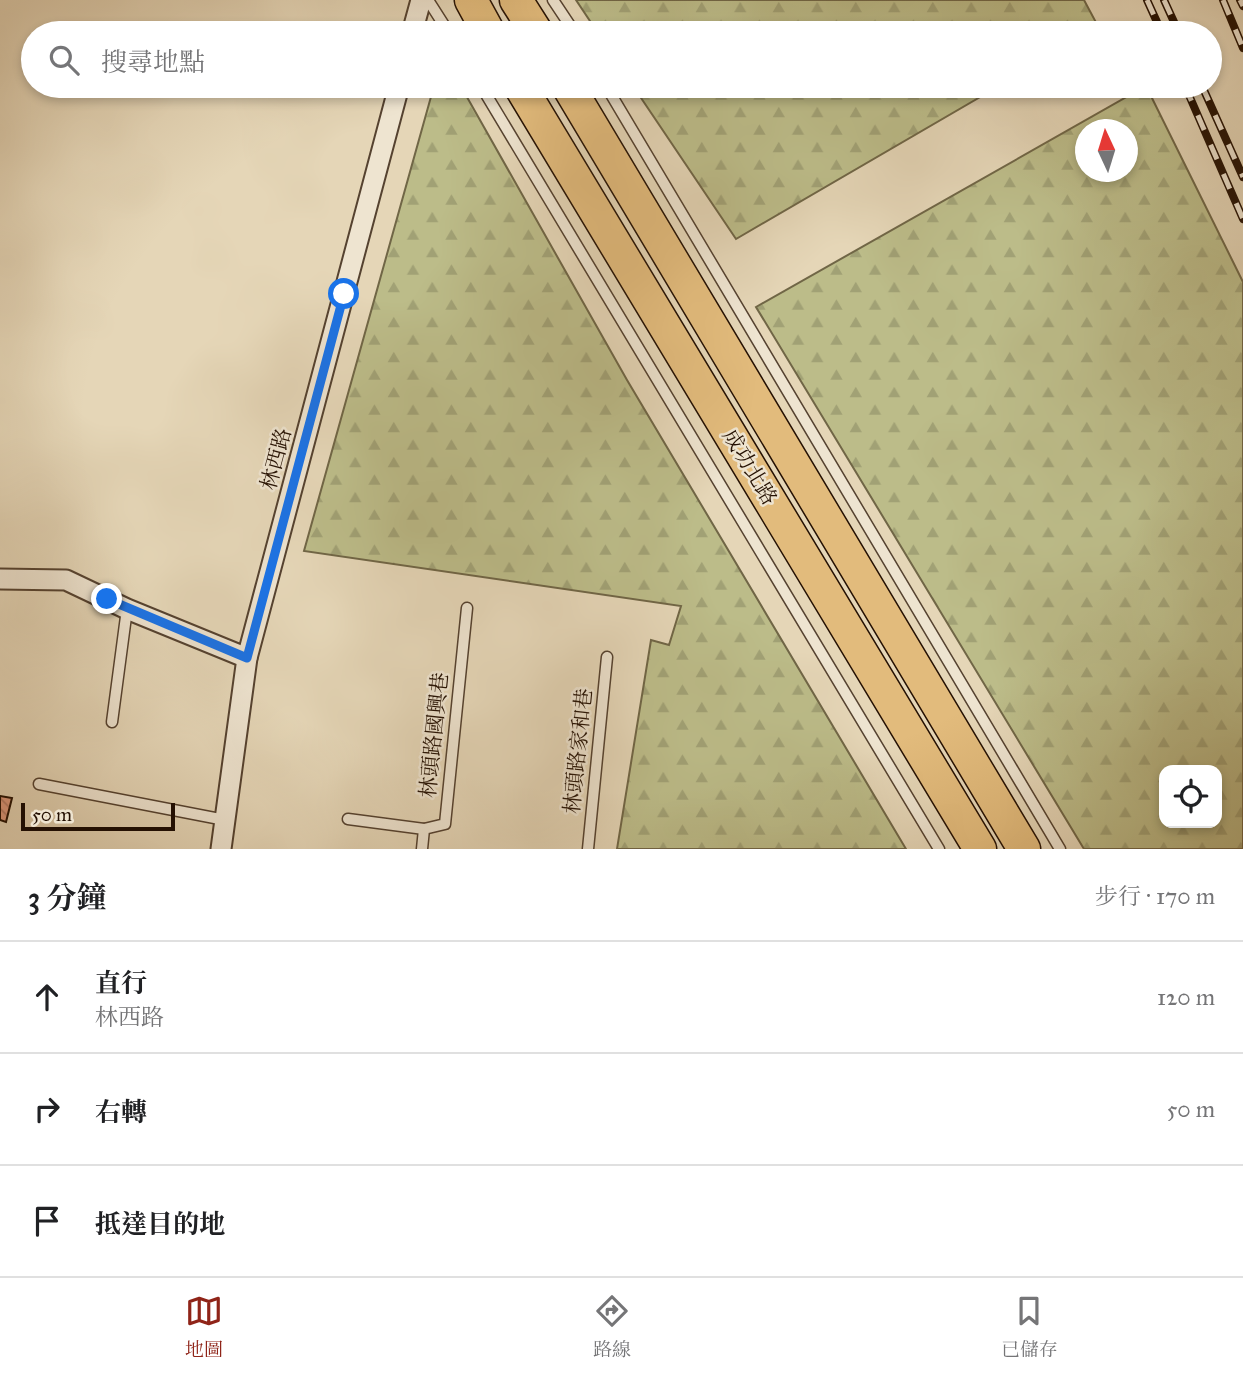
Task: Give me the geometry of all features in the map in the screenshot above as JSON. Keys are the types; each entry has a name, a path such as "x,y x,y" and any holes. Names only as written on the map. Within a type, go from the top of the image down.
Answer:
{"main road":[{"path":"471,0 482,21"},
{"path":"516,0 529,21"},
{"name":"成功北路","path":"527,98 980,849"},
{"name":"成功北路","path":"575,98 1024,849"}],"street":[{"path":"415,21 421,0"},
{"name":"林西路","path":"221,849 247,658 395,98"},
{"path":"0,579 66,580 127,609 247,658"}],"lane":[{"path":"428,0 441,21"},
{"path":"553,0 567,21"},
{"name":"成功北路","path":"488,98 939,849"},
{"path":"613,98 1060,849"},
{"name":"林頭路國興巷","path":"424,829 445,824 467,608"},
{"path":"112,722 127,609"},
{"name":"林頭路家和巷","path":"588,849 607,657"},
{"path":"39,784 225,820"},
{"path":"348,819 424,829 422,849"}],"green space":[{"path":"576,0 1084,0 1095,21 590,21"},
{"path":"431,98 468,98 627,380 906,849 617,849 651,640 669,645 681,606 304,551"},
{"path":"641,98 978,98 736,239"},
{"path":"1125,98 1152,98 1243,282 1243,849 1084,849 756,307 1075,126 1075,182 1138,182 1138,119 1088,119"}],"building":[{"path":"0,796 12,798 6,822 0,820"}],"railway":[{"path":"1147,0 1157,21"},
{"path":"1164,0 1174,21"},
{"path":"1223,0 1243,48"},
{"path":"1240,0 1243,6"},
{"path":"1190,98 1243,219"},
{"path":"1207,98 1243,177"}],"route":[{"path":"107,599 247,658 344,294"}]}
